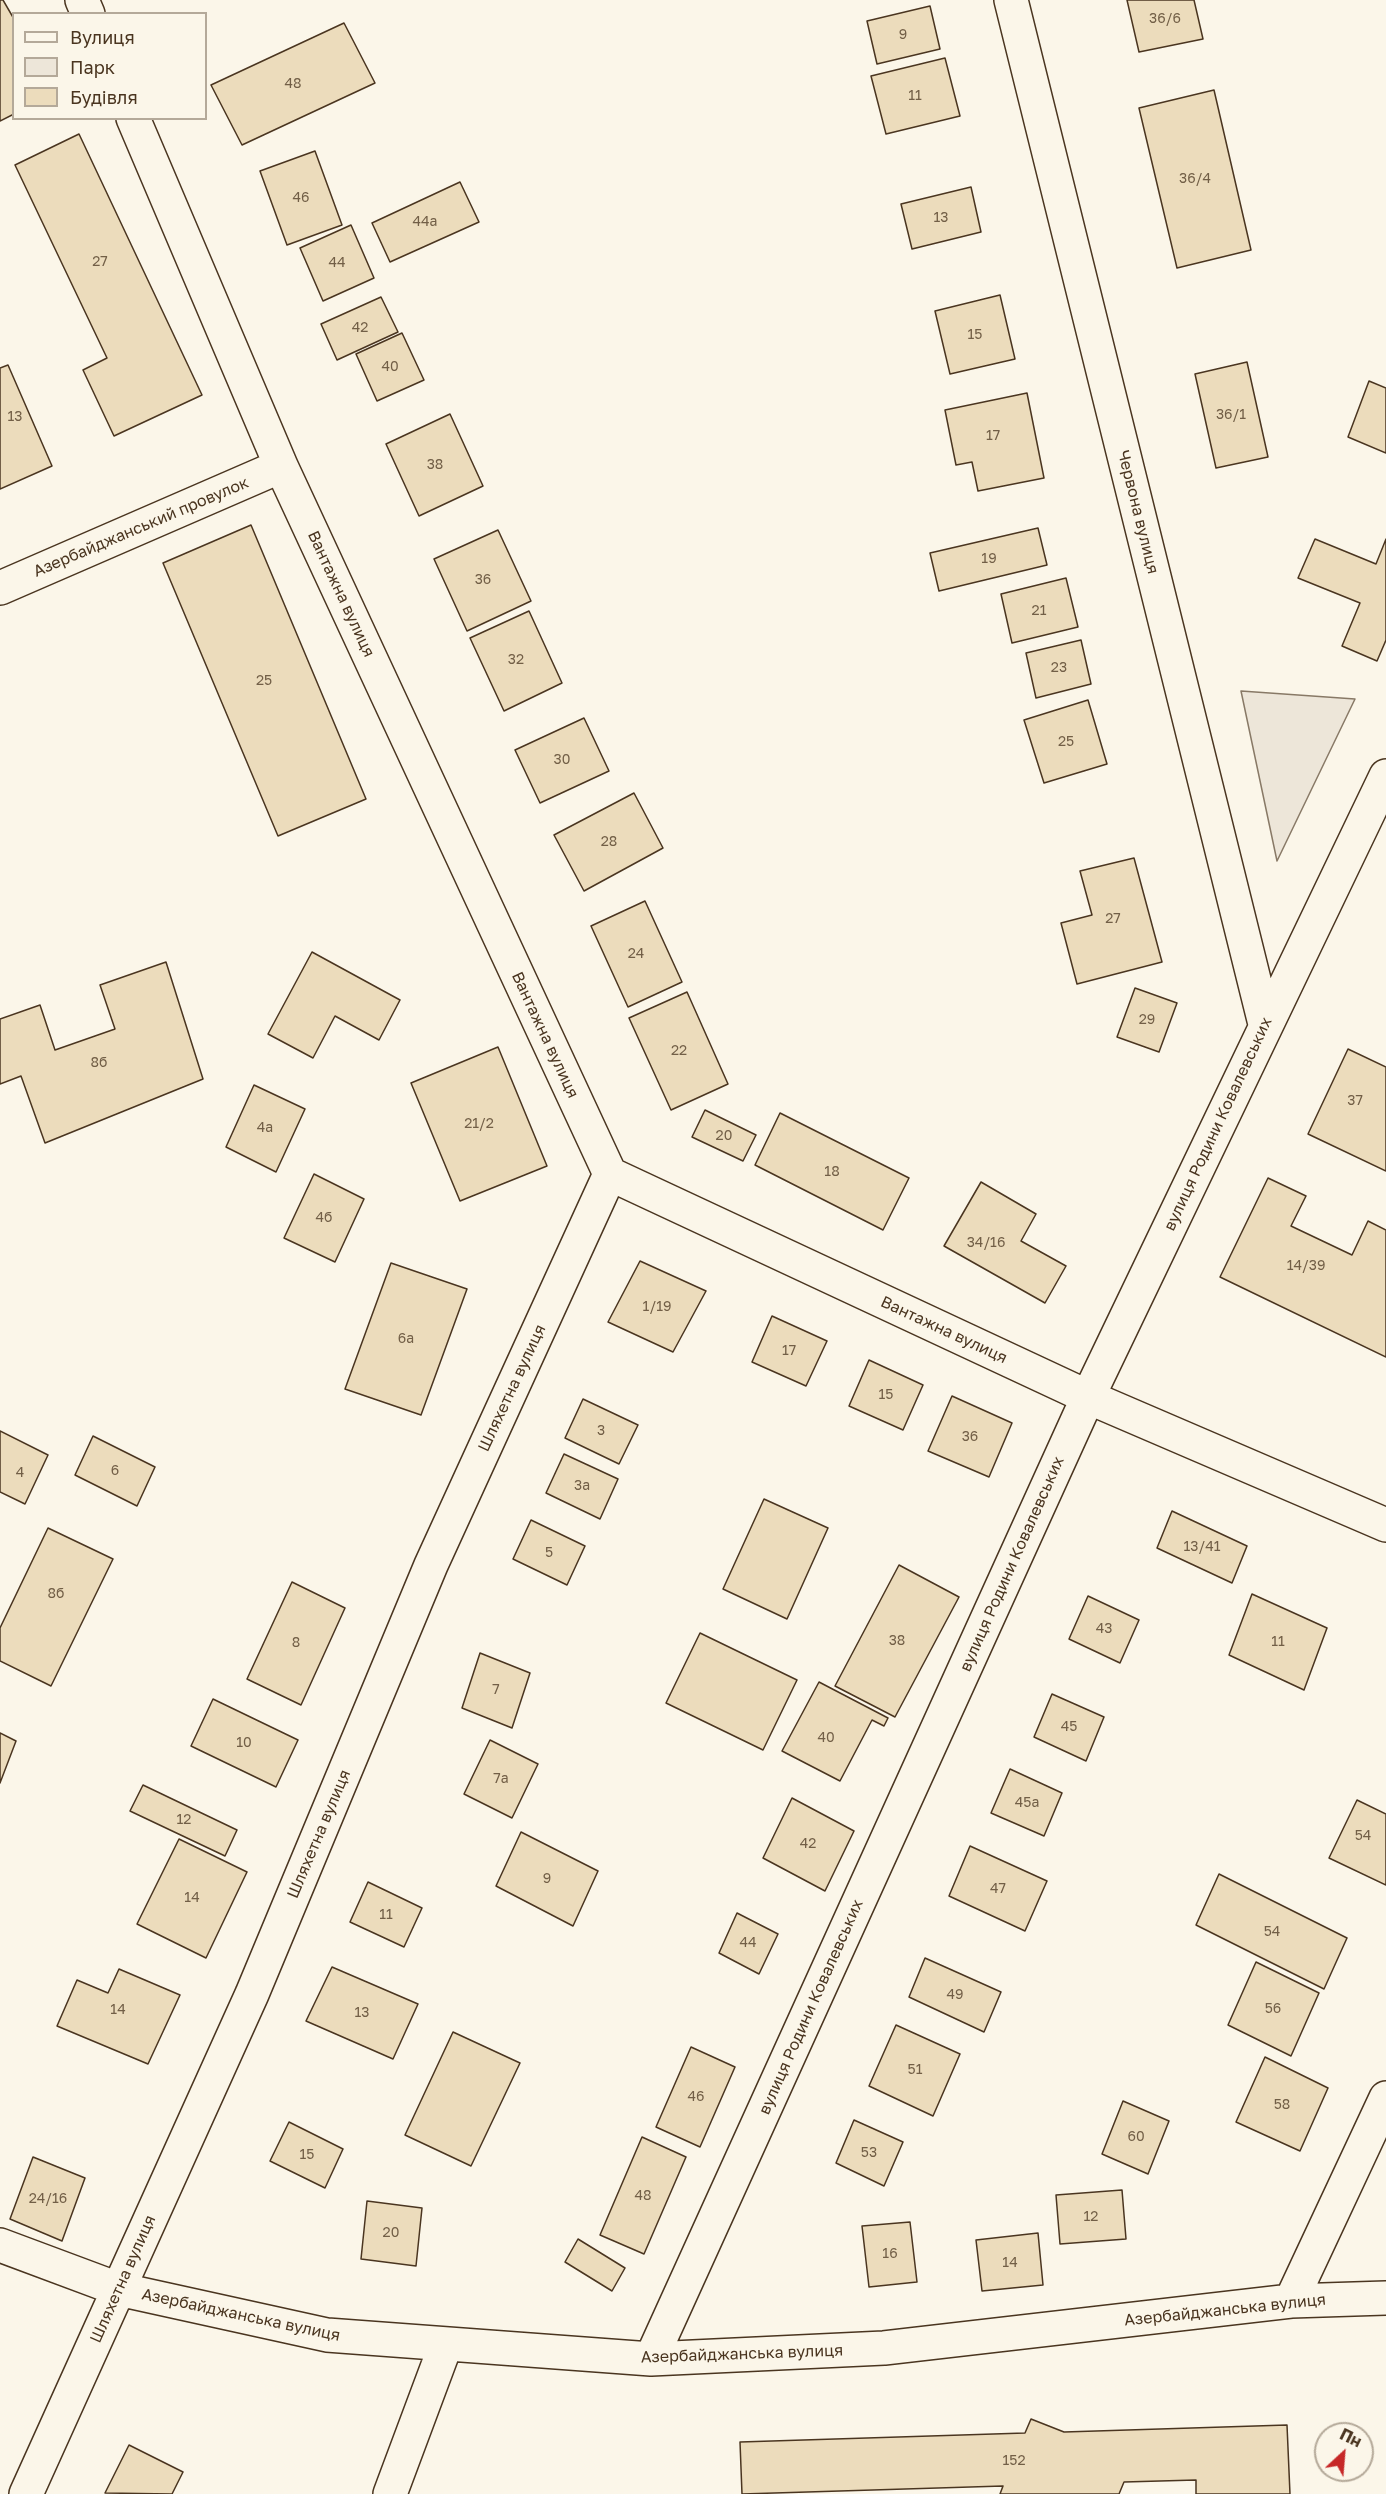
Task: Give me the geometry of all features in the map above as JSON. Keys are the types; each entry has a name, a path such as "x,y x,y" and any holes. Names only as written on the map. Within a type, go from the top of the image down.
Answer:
{"street":[{"name":"Червона вулиця","path":"1011,0 1265,1024"},
{"name":"Вантажна вулиця","path":"134,120 281,466 610,1174 1088,1396 1386,1525"},
{"name":"Азербайджанський провулок","path":"0,588 281,466"},
{"name":"вулиця Родини Ковалевських","path":"651,2360 1088,1396 1386,776"},
{"name":"Шляхетна вулиця","path":"26,2494 252,1994 431,1565 610,1174"},
{"path":"1291,2301 1386,2098"},
{"name":"Азербайджанська вулиця","path":"0,2245 118,2289 327,2335 651,2360 884,2348 1291,2301 1386,2298"},
{"path":"390,2494 446,2344"}],"green space":[{"path":"1241,691 1355,699 1277,861"}],"building":[{"path":"0,0 3,0 12,16 12,115 0,121"},
{"path":"1127,0 1194,0 1203,39 1139,52"},
{"path":"930,6 940,49 877,64 867,21"},
{"path":"344,23 375,83 242,145 211,85"},
{"path":"945,58 960,116 886,134 871,76"},
{"path":"1214,90 1251,250 1177,268 1139,108"},
{"path":"79,134 202,395 114,436 83,370 107,358 15,165"},
{"path":"315,151 342,225 287,245 260,171"},
{"path":"460,182 479,222 390,262 372,223"},
{"path":"971,187 981,232 912,249 901,204"},
{"path":"351,225 374,278 323,301 300,248"},
{"path":"1000,295 1015,359 950,374 935,311"},
{"path":"381,297 398,332 337,360 321,324"},
{"path":"402,333 424,380 377,401 356,354"},
{"path":"1247,362 1268,457 1216,468 1195,374"},
{"path":"8,365 52,466 0,489 0,368"},
{"path":"1369,381 1386,388 1386,453 1348,437"},
{"path":"1027,393 1044,478 978,491 972,462 956,465 945,410"},
{"path":"450,414 483,486 419,516 386,444"},
{"path":"251,525 366,799 278,836 163,563"},
{"path":"1038,528 1047,565 939,591 930,553"},
{"path":"498,530 531,601 467,631 434,559"},
{"path":"1315,539 1376,564 1386,539 1386,640 1377,661 1342,646 1360,603 1298,578"},
{"path":"1066,578 1078,627 1012,643 1001,594"},
{"path":"529,611 562,683 504,711 470,638"},
{"path":"1081,640 1091,684 1036,698 1026,653"},
{"path":"1088,700 1107,764 1044,783 1024,720"},
{"path":"584,718 609,771 540,803 515,750"},
{"path":"634,793 663,848 584,891 554,835"},
{"path":"1134,858 1162,962 1077,984 1061,923 1092,915 1080,871"},
{"path":"645,901 682,982 628,1007 591,926"},
{"path":"312,952 400,1000 379,1040 335,1016 313,1058 268,1034"},
{"path":"166,962 203,1079 45,1143 21,1076 0,1084 0,1019 40,1005 55,1050 115,1029 100,985"},
{"path":"1135,988 1177,1003 1159,1052 1117,1037"},
{"path":"687,992 728,1084 671,1110 629,1018"},
{"path":"498,1047 547,1166 460,1201 411,1083"},
{"path":"1348,1049 1386,1067 1386,1171 1308,1134"},
{"path":"254,1085 305,1109 276,1172 226,1147"},
{"path":"705,1110 756,1135 743,1161 692,1137"},
{"path":"780,1113 909,1178 883,1230 755,1165"},
{"path":"314,1174 364,1199 335,1262 284,1238"},
{"path":"1268,1178 1306,1196 1291,1226 1352,1255 1368,1221 1386,1230 1386,1357 1220,1277"},
{"path":"981,1182 1036,1214 1021,1241 1066,1266 1045,1303 944,1246"},
{"path":"640,1261 706,1291 673,1352 608,1322"},
{"path":"391,1263 467,1289 421,1415 345,1389"},
{"path":"772,1316 827,1341 806,1386 752,1362"},
{"path":"869,1360 923,1385 903,1430 849,1406"},
{"path":"952,1396 1012,1423 989,1477 928,1451"},
{"path":"583,1399 638,1425 619,1464 565,1438"},
{"path":"0,1431 48,1455 25,1504 0,1492"},
{"path":"93,1436 155,1467 137,1506 75,1475"},
{"path":"564,1454 618,1479 600,1519 546,1493"},
{"path":"764,1499 828,1528 787,1619 723,1589"},
{"path":"1172,1511 1247,1546 1232,1583 1157,1548"},
{"path":"531,1520 585,1546 567,1585 513,1559"},
{"path":"48,1528 113,1559 51,1686 0,1661 0,1628"},
{"path":"899,1565 959,1597 895,1717 835,1686"},
{"path":"292,1582 345,1608 301,1705 247,1679"},
{"path":"1252,1594 1327,1628 1304,1690 1229,1655"},
{"path":"1088,1596 1139,1620 1120,1663 1069,1639"},
{"path":"700,1633 797,1680 763,1750 666,1703"},
{"path":"480,1653 530,1673 512,1728 462,1708"},
{"path":"819,1682 888,1718 884,1726 872,1720 840,1781 782,1751"},
{"path":"1052,1694 1104,1717 1086,1761 1034,1737"},
{"path":"213,1699 298,1740 276,1787 191,1746"},
{"path":"0,1733 16,1741 0,1783"},
{"path":"490,1740 538,1764 512,1818 464,1794"},
{"path":"1010,1769 1062,1793 1044,1836 991,1813"},
{"path":"143,1785 237,1830 225,1856 130,1811"},
{"path":"792,1798 854,1831 825,1891 763,1858"},
{"path":"1357,1800 1386,1814 1386,1885 1329,1858"},
{"path":"521,1832 598,1871 573,1926 496,1886"},
{"path":"179,1839 247,1872 206,1958 137,1924"},
{"path":"970,1846 1047,1881 1025,1931 949,1896"},
{"path":"1219,1874 1347,1938 1324,1989 1196,1925"},
{"path":"368,1882 422,1908 404,1947 350,1922"},
{"path":"737,1913 778,1934 759,1974 719,1953"},
{"path":"925,1958 1001,1992 984,2032 909,1997"},
{"path":"1256,1962 1319,1993 1291,2056 1228,2025"},
{"path":"332,1967 418,2004 393,2059 306,2021"},
{"path":"119,1969 180,1995 148,2064 57,2026 77,1980 108,1993"},
{"path":"896,2025 960,2054 933,2116 869,2086"},
{"path":"453,2032 520,2063 471,2166 405,2135"},
{"path":"691,2047 735,2067 700,2147 656,2127"},
{"path":"1265,2057 1328,2088 1300,2151 1236,2122"},
{"path":"1123,2101 1169,2121 1148,2174 1102,2154"},
{"path":"854,2120 903,2142 884,2186 836,2163"},
{"path":"289,2122 343,2149 325,2188 270,2161"},
{"path":"642,2137 686,2157 644,2254 600,2235"},
{"path":"33,2157 85,2178 62,2241 10,2219"},
{"path":"1122,2190 1126,2239 1060,2244 1056,2195"},
{"path":"367,2201 422,2208 416,2266 361,2259"},
{"path":"910,2222 917,2282 869,2287 862,2226"},
{"path":"1038,2233 1043,2285 982,2291 976,2240"},
{"path":"578,2239 625,2268 612,2291 565,2262"},
{"path":"1031,2419 1064,2432 1287,2425 1290,2494 1196,2494 1196,2480 1124,2482 1119,2494 1000,2494 1003,2486 742,2494 740,2442 1025,2433"},
{"path":"129,2445 183,2472 172,2494 105,2493"}]}
